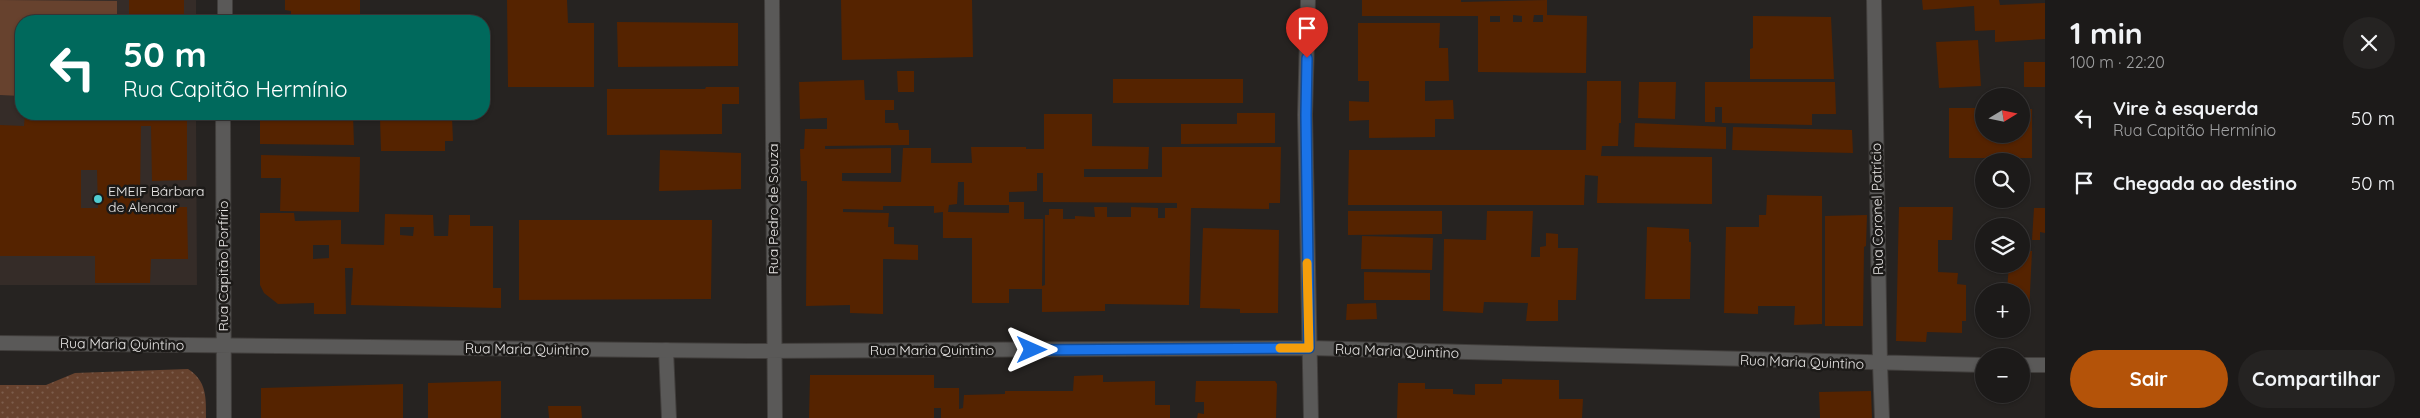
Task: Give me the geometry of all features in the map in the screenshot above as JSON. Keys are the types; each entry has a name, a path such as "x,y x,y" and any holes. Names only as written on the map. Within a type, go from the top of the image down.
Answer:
{"street":[{"path":"224,15 225,0"},
{"name":"Rua Pedro de Souza","path":"772,0 775,418"},
{"path":"1308,0 1306,115 1311,418"},
{"name":"Rua Coronel Patrício","path":"1874,0 1882,418"},
{"name":"Rua Capitão Porfírio","path":"224,120 224,418"},
{"name":"Rua Maria Quintino","path":"0,343 774,352 1309,348 1880,364 1975,364"},
{"path":"666,350 669,418"},
{"path":"2030,365 2045,365"}],"shaded area":[{"name":"EMEIF Bárbara de Alencar","path":"0,0 196,0 196,15 15,15 15,120 196,120 197,285 0,285"},
{"path":"0,0 117,1 117,15 15,15 15,96 0,95"},
{"path":"188,369 199,379 202,385 205,397 206,418 0,418 0,385 46,385 75,373"}],"building":[{"path":"129,0 184,0 184,15 129,15"},
{"path":"285,0 360,0 360,15 291,15 291,11 285,10"},
{"path":"507,0 567,0 568,23 594,23 594,87 508,87"},
{"path":"841,0 972,0 973,57 842,60"},
{"path":"1362,0 1461,0 1461,2 1547,0 1547,15 1587,16 1586,73 1478,72 1478,16 1362,16","holes":["1513,15 1522,16 1522,22 1513,22","1534,15 1543,15 1543,22 1533,22","1490,16 1500,16 1500,22 1490,22"]},
{"path":"1922,0 1999,0 2000,5 2045,3 2045,39 1995,42 1995,30 1975,31 1974,6 1923,10"},
{"path":"1753,16 1831,17 1834,79 1750,79 1750,49 1753,48"},
{"path":"617,22 738,23 738,66 618,67"},
{"path":"1358,23 1440,23 1439,48 1448,48 1449,81 1425,81 1425,101 1453,100 1454,119 1435,119 1435,137 1369,138 1369,120 1349,121 1349,101 1369,102 1369,81 1358,81"},
{"path":"1978,40 1981,86 1939,88 1936,42"},
{"path":"2024,62 2045,62 2045,87 2024,87"},
{"path":"897,71 914,71 914,92 898,92"},
{"path":"1113,79 1243,79 1243,103 1113,103"},
{"path":"864,80 865,100 894,100 894,110 885,110 885,123 898,123 899,130 909,130 909,145 825,146 825,149 891,148 891,173 842,173 842,181 901,182 903,148 931,148 931,163 972,163 971,147 1026,147 1026,149 1044,149 1044,114 1092,114 1092,146 1149,147 1148,169 1084,169 1084,177 1162,177 1162,147 1281,147 1280,203 1269,203 1269,209 1191,208 1189,305 1105,304 1105,311 1042,312 1042,289 1009,289 1009,303 972,303 972,238 943,238 943,212 934,213 934,206 883,206 883,210 843,209 843,212 889,213 888,227 894,227 894,244 918,245 918,260 883,259 883,314 850,313 850,305 806,306 807,181 801,181 800,149 804,149 805,129 827,129 827,118 800,119 799,82","holes":["1037,173 1043,173 1043,202 1177,203 1177,208 1165,208 1165,218 1158,218 1158,208 1131,207 1131,217 1107,217 1107,207 1094,207 1095,217 1075,216 1075,219 1063,219 1063,209 1049,209 1049,215 1045,215 1045,285 1042,286 1043,219 1024,219 1024,202 1009,202 1009,192 1037,191","958,182 964,182 964,205 1009,205 1009,213 948,212 949,205 957,204"]},
{"path":"1587,81 1621,81 1621,123 1619,123 1618,146 1602,146 1601,156 1712,157 1712,204 1597,203 1598,176 1585,175 1584,205 1348,205 1349,150 1586,150"},
{"path":"1639,82 1676,82 1675,119 1638,118"},
{"path":"1705,82 1835,82 1836,114 1812,114 1812,125 1722,123 1722,107 1715,107 1715,122 1705,122"},
{"path":"706,87 739,87 739,104 722,104 722,134 607,135 607,89 705,89"},
{"path":"1949,108 1975,108 1975,143 2030,143 2030,109 2032,109 2032,158 2030,158 2030,153 1975,153 1975,158 1949,158"},
{"path":"1237,113 1275,113 1275,143 1181,144 1181,124 1237,124"},
{"name":"EMEIF Bárbara de Alencar","path":"24,120 187,120 187,180 152,181 151,126 141,126 140,201 141,207 187,207 188,259 151,259 150,283 95,283 95,256 0,256 0,125 24,126","holes":["81,170 97,170 98,208 81,208"]},
{"path":"260,120 353,120 354,145 260,144"},
{"path":"380,120 452,120 453,141 445,141 445,151 381,151"},
{"path":"1635,123 1726,127 1726,149 1634,147"},
{"path":"1733,127 1852,130 1853,153 1732,150"},
{"path":"660,150 741,153 741,189 659,191"},
{"path":"261,155 360,157 359,212 280,211 281,178 261,178"},
{"path":"1767,195 1822,196 1822,324 1794,325 1795,306 1758,306 1758,314 1724,313 1726,227 1759,227 1759,215 1766,215"},
{"path":"1899,207 1953,207 1952,240 1938,240 1938,272 1958,273 1957,284 1966,285 1966,321 1962,321 1962,333 1927,332 1926,342 1896,341"},
{"path":"2034,208 2045,208 2045,233 2040,232 2040,240 2032,240"},
{"path":"1348,211 1442,211 1442,234 1348,235"},
{"path":"1487,211 1533,211 1531,257 1540,257 1540,247 1546,246 1546,233 1558,234 1558,248 1578,248 1576,300 1558,300 1558,321 1526,321 1528,303 1484,302 1483,313 1443,311 1444,239 1486,240"},
{"path":"260,213 294,213 295,221 341,220 341,244 384,245 385,214 433,215 434,236 448,236 449,215 470,215 470,226 493,226 493,288 501,288 501,308 351,305 353,268 345,268 346,314 314,314 314,303 278,304 264,293 260,285","holes":["400,227 414,227 413,236 400,235","313,245 329,245 329,258 313,259"]},
{"path":"1867,215 1866,246 1864,247 1863,326 1825,326 1825,216"},
{"path":"519,220 712,220 711,299 519,300"},
{"path":"1647,227 1689,229 1689,242 1691,242 1690,299 1645,299"},
{"path":"1203,228 1279,230 1278,313 1240,313 1240,309 1200,308"},
{"path":"1362,236 1433,238 1432,270 1361,269"},
{"path":"2030,251 2032,251 2030,292 2030,283 2008,283 2008,273 2030,273"},
{"path":"1364,272 1430,273 1430,300 1364,300"},
{"path":"1376,303 1377,319 1346,320 1347,304"},
{"path":"810,375 934,375 934,388 959,388 959,409 963,408 964,395 1005,394 1005,391 1073,391 1074,376 1103,375 1103,382 1155,381 1155,405 1170,405 1170,418 941,418 941,408 934,408 934,418 809,418"},
{"path":"1502,379 1559,380 1559,399 1583,399 1582,418 1397,418 1398,383 1425,383 1425,389 1453,389 1453,394 1475,395 1475,384 1502,384"},
{"path":"501,381 501,418 428,418 428,383"},
{"path":"1196,381 1275,381 1277,384 1276,418 1197,418 1198,413 1204,414 1204,402 1195,402"},
{"path":"403,384 403,418 261,418 261,388"},
{"path":"1871,391 1872,418 1820,418 1819,392"},
{"path":"548,406 581,406 582,418 549,418"}],"slow traffic":[{"path":"1280,348 1309,348 1307,263"}],"place":[{"name":"EMEIF Bárbara de Alencar","path":"98,199"}],"route":[{"path":"1032,350 1309,348 1307,58"}]}
